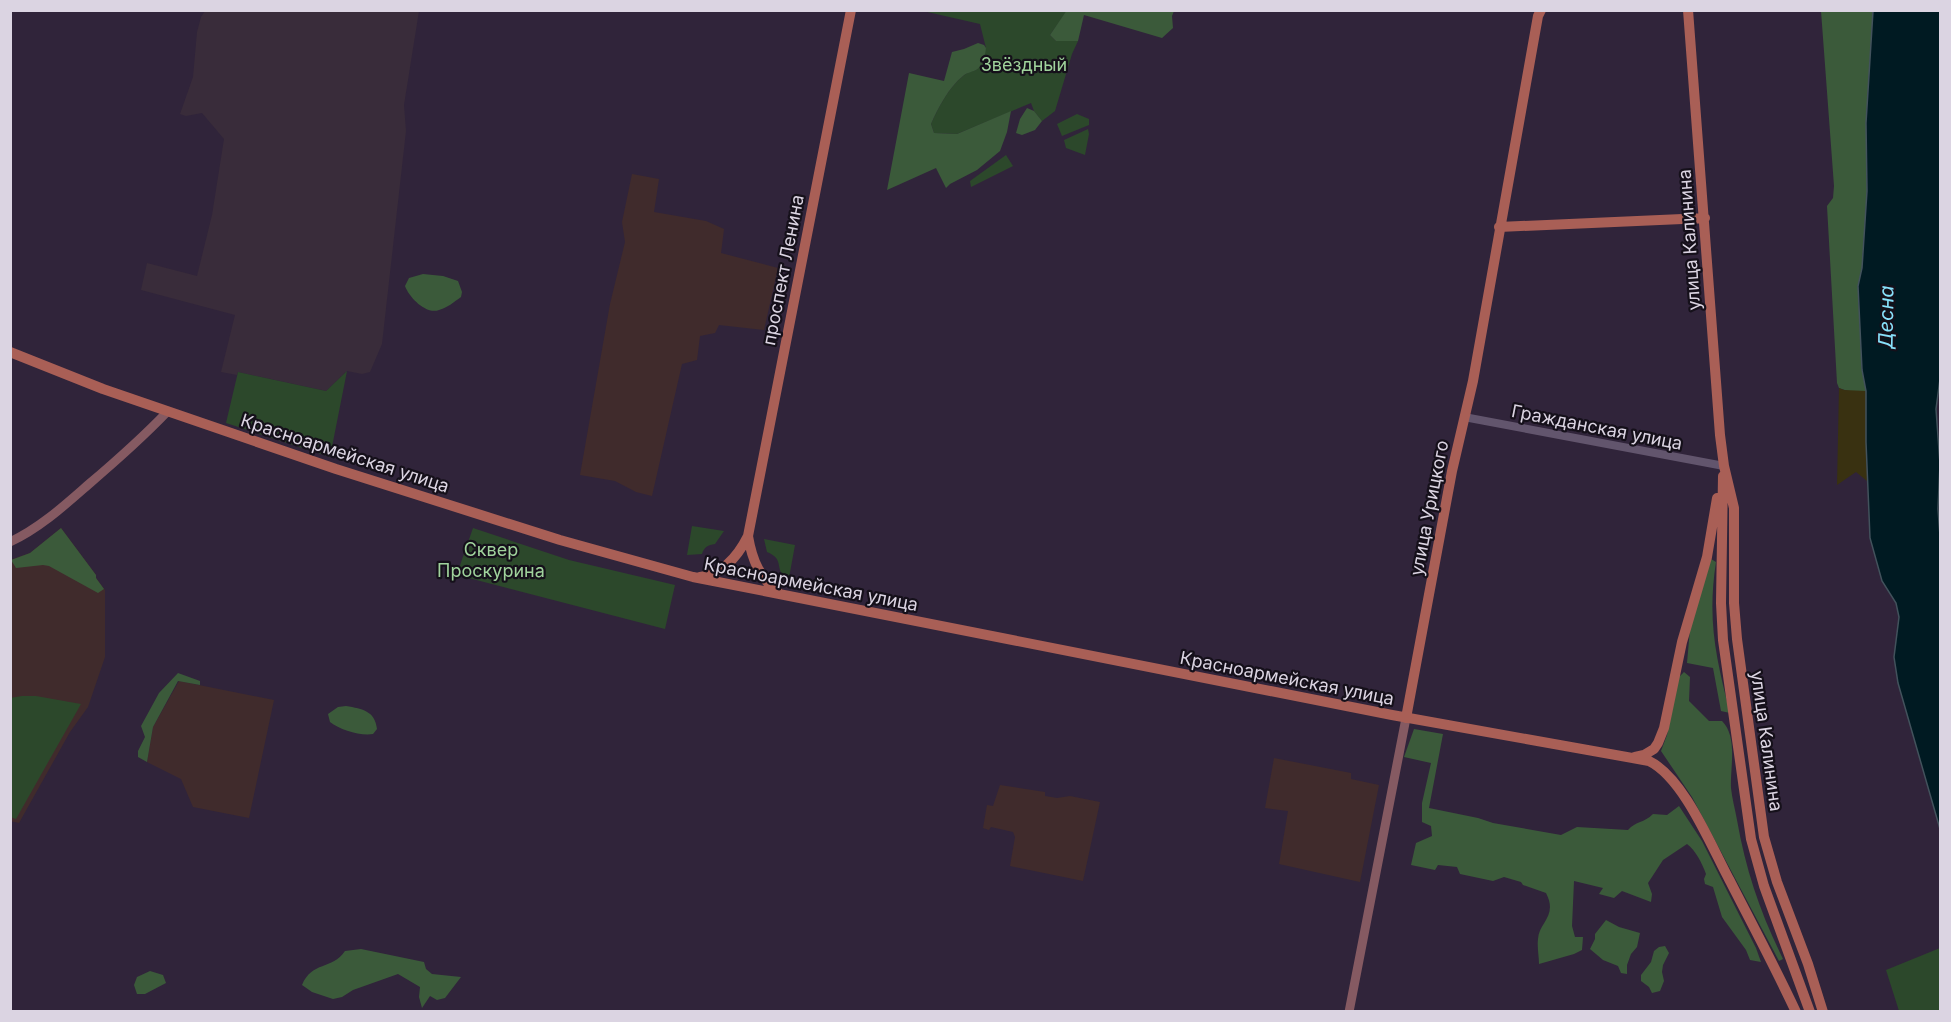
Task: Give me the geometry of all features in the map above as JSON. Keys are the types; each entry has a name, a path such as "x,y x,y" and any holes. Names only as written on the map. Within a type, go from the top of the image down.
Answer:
{"main road":[{"name":"проспект Ленина","path":"748,536 851,10"},
{"name":"улица Урицкого","path":"1348,1011 1452,471 1473,381 1524,87 1541,10"},
{"name":"улица Калинина","path":"1688,10 1720,435 1724,466 1735,513 1734,603 1738,647 1766,848 1823,1011"},
{"path":"1499,227 1704,218"},
{"name":"Красноармейская улица","path":"10,352 167,412 549,537 693,577 1406,718 1641,759 1655,764 1667,774 1682,793 1772,960 1796,1011"},
{"path":"10,542 54,514 137,442 167,412"},
{"path":"1628,758 1644,755 1654,749 1664,728 1682,642 1707,557 1724,466"},
{"name":"улица Калинина","path":"1724,466 1722,621 1751,839 1764,886 1810,1011"},
{"path":"693,577 710,575 728,565 748,536"},
{"path":"748,536 759,571 771,587 782,595"}],"street":[{"name":"Гражданская улица","path":"1464,417 1724,466"}],"shaded area":[{"path":"205,11 419,11 404,105 406,131 382,344 370,372 362,374 347,371 326,391 238,372 237,375 221,372 235,315 141,290 147,263 197,276 212,215 224,139 202,113 186,116 180,114 193,77 197,32"},
{"path":"632,174 659,179 654,212 706,221 724,229 721,253 778,268 764,330 719,325 715,333 700,336 697,360 682,364 652,496 636,492 615,481 580,475 610,304 625,242 622,222"},
{"path":"61,528 105,590 105,657 88,707 70,732 19,823 10,821 10,560 30,553"},
{"path":"179,681 274,700 249,818 193,807 181,779 147,762 153,727"},
{"path":"1274,758 1351,773 1351,779 1379,785 1360,882 1279,864 1288,811 1265,808"},
{"path":"1000,785 1045,792 1045,796 1057,798 1070,796 1100,802 1083,881 1010,866 1015,837 1013,832 991,827 989,830 983,828 987,805 993,806"}],"green space":[{"path":"1067,10 1174,11 1173,28 1162,38 1084,15 1078,41 1056,41 1050,35"},
{"name":"Звёздный","path":"923,11 1067,11 1050,35 1056,41 1078,41 1055,111 1042,121 1031,103 957,134 934,133 931,124 944,98 963,76 976,70 986,48 980,24"},
{"path":"1821,11 1873,11 1866,123 1867,191 1862,268 1858,286 1862,370 1866,391 1863,392 1839,388 1837,383 1827,206 1833,198 1834,186"},
{"path":"978,43 986,48 982,63 953,86 931,124 934,133 957,134 1011,111 1000,151 977,170 946,188 936,168 887,190 909,73 944,81 952,52"},
{"path":"1027,108 1034,111 1042,121 1035,130 1022,135 1016,133 1020,119"},
{"path":"1077,114 1089,119 1089,125 1062,136 1057,124"},
{"path":"1088,129 1085,155 1066,148 1064,140"},
{"path":"1006,155 1013,166 971,187 970,181"},
{"path":"423,274 443,276 458,281 462,292 461,297 439,310 424,308 414,300 405,286 409,278"},
{"path":"347,371 330,457 226,423 238,372 326,391"},
{"path":"692,526 724,531 715,544 707,547 702,554 687,555"},
{"path":"61,528 104,589 98,593 49,566 16,568 11,560 30,553"},
{"name":"Сквер Проскурина","path":"473,528 569,560 675,585 665,629 461,576 458,571"},
{"path":"764,539 795,545 789,578 781,573 776,559 767,552"},
{"path":"1711,559 1716,562 1712,602 1714,639 1730,713 1721,711 1713,668 1687,663 1690,629"},
{"path":"1684,672 1690,677 1689,701 1709,721 1722,721 1730,735 1732,744 1731,788 1741,839 1755,891 1767,925 1783,959 1779,961 1692,797 1661,751 1667,735 1679,677"},
{"path":"178,673 200,681 200,685 178,681 153,727 147,762 138,757 138,751 145,737 141,726 159,693"},
{"path":"36,696 81,704 16,819 10,817 10,698"},
{"path":"346,706 363,710 374,718 377,729 373,734 350,732 330,722 328,714 338,707"},
{"path":"1414,729 1443,734 1429,808 1493,823 1561,835 1577,827 1628,830 1653,814 1667,815 1679,806 1702,841 1761,962 1750,960 1746,950 1722,917 1713,887 1705,884 1706,874 1703,866 1687,844 1663,860 1648,883 1652,894 1651,902 1622,891 1614,898 1599,894 1603,888 1574,881 1572,926 1575,937 1583,937 1582,950 1539,964 1539,933 1550,908 1546,893 1504,877 1493,881 1460,874 1457,867 1438,865 1435,870 1411,865 1416,843 1432,836 1431,826 1422,822 1422,803 1431,763 1404,757"},
{"path":"1606,920 1619,927 1640,933 1637,947 1631,954 1627,965 1627,974 1621,973 1618,966 1603,960 1590,949 1595,934"},
{"path":"1665,946 1669,953 1663,965 1664,981 1660,991 1652,993 1649,987 1641,981 1641,975 1651,962 1654,951"},
{"path":"1940,948 1940,1011 1899,1011 1886,970"},
{"path":"361,949 424,962 426,969 432,974 461,977 445,998 437,1000 430,996 422,1008 419,997 420,987 398,974 333,999 312,992 302,985 311,972 334,961 345,951"},
{"path":"150,971 163,975 166,983 145,994 137,994 134,985 137,977"}],"sand":[{"path":"1839,388 1866,391 1867,481 1856,472 1837,485"}],"water":[{"name":"Десна","path":"1873,11 1940,11 1940,379 1936,409 1940,464 1938,509 1940,536 1940,829 1898,683 1894,657 1899,617 1896,603 1882,581 1870,538 1866,391 1862,370 1858,286 1862,268 1867,191 1866,123"}]}
